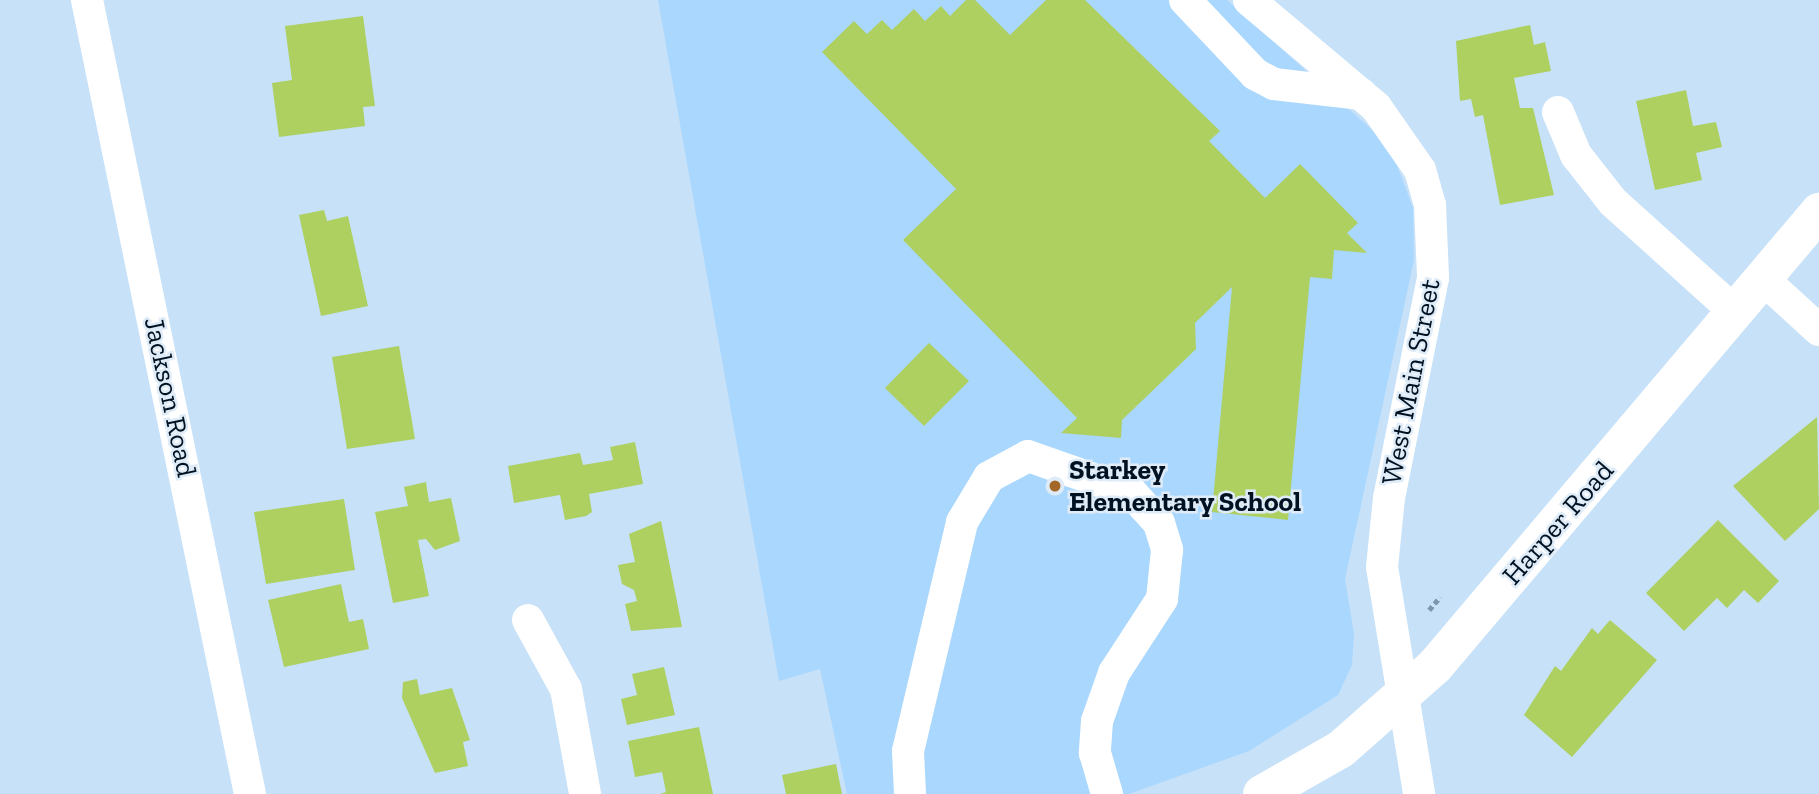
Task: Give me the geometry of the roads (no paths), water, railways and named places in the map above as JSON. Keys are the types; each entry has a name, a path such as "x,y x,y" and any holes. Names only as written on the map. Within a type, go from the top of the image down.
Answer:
{"main road":[{"name":"Harper Road","path":"1262,794 1341,749 1402,698 1819,212"}],"street":[{"name":"Jackson Road","path":"87,0 250,794"},
{"path":"1185,0 1255,74 1274,84 1361,94"},
{"name":"West Main Street","path":"1249,0 1361,94 1402,137 1420,170 1434,241 1422,352 1389,498 1382,567 1419,794"},
{"path":"1558,112 1576,155 1613,202 1735,312"},
{"path":"1762,278 1819,330"},
{"path":"910,794 908,751 962,522 989,477 1028,456 1131,492 1159,523 1167,550 1162,599 1114,673 1097,721 1095,753 1107,794"},
{"path":"528,620 566,689 585,794"}],"place":[{"name":"Starkey Elementary School","path":"1055,486"}]}
